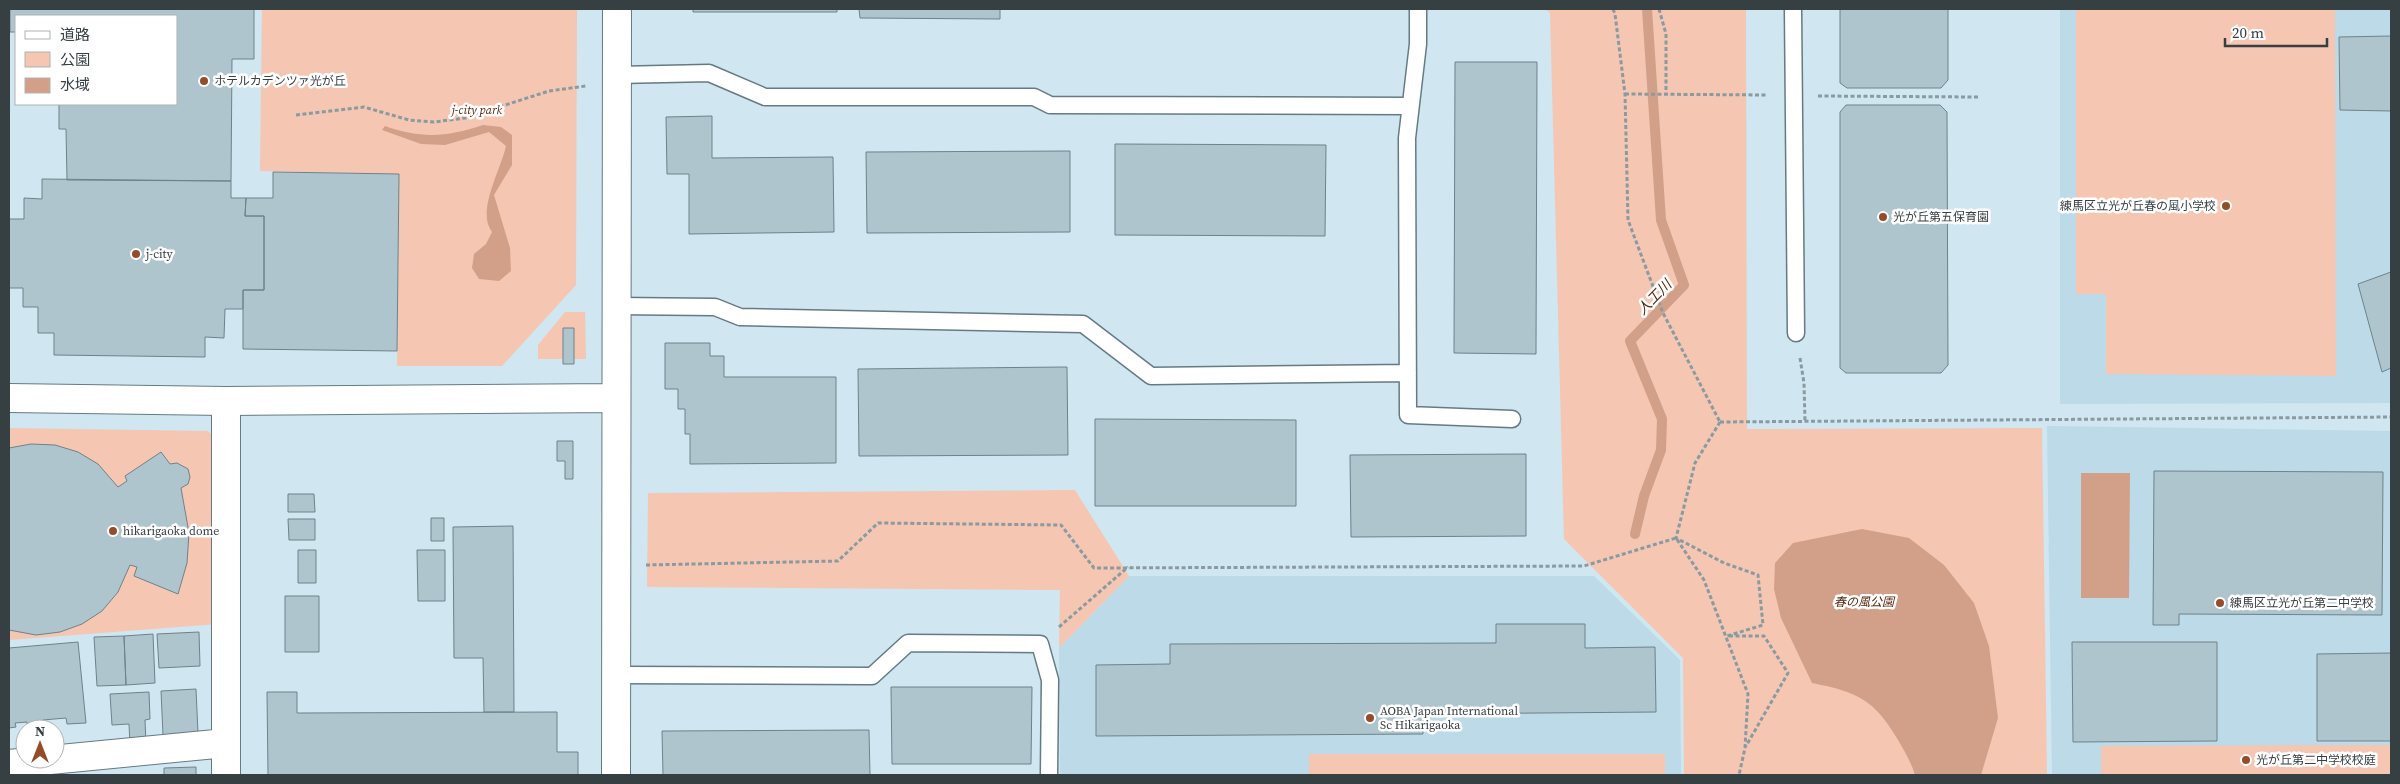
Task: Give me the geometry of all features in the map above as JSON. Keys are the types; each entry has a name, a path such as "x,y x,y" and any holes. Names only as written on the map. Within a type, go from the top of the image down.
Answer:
{"street":[{"path":"616,775 617,9"},
{"path":"9,398 226,401 616,398"},
{"path":"226,401 226,775"},
{"path":"9,764 226,743"}],"lane":[{"path":"1418,9 1418,44 1407,138 1408,415 1512,419"},
{"path":"1793,9 1796,333"},
{"path":"617,75 710,73 765,97 1034,97 1050,105 1410,106"},
{"path":"616,306 715,306 740,317 1083,324 1151,376 1408,373"},
{"path":"616,675 872,676 908,643 1040,644 1050,680 1049,775"}],"path":[{"path":"1613,9 1625,94 1628,220 1663,313 1720,422"},
{"path":"1659,9 1666,34 1666,95"},
{"path":"296,115 364,107 409,120 434,122 465,118 549,91 588,86"},
{"path":"1796,333 1804,383 1805,422"},
{"path":"1720,422 2218,416 2391,416"},
{"path":"1720,422 1695,463 1676,538 1704,580 1748,694 1745,748 1739,775"},
{"path":"643,565 838,561 878,523 1061,525 1094,568 1584,566 1676,538 1724,563 1758,575 1763,625 1727,636"},
{"path":"1040,644 1128,567"},
{"path":"1727,636 1764,636 1788,673 1745,748"}],"shaded area":[{"name":"練馬区立光が丘春の風小学校","path":"2060,9 2391,9 2391,403 2060,404"},
{"name":"練馬区立光が丘第二中学校","path":"2047,426 2391,431 2391,775 2052,775"},
{"name":"AOBA Japan International Sc Hikarigaoka","path":"1129,576 1594,576 1680,660 1681,775 1060,775 1059,648"}],"green space":[{"name":"j-city park","path":"262,9 577,9 576,285 502,366 397,366 399,174 260,171"},
{"name":"春の風公園","path":"1545,9 1746,9 1747,429 2042,428 2047,775 1684,775 1683,658 1564,539 1550,13"},
{"name":"練馬区立光が丘春の風小学校","path":"2076,9 2335,9 2336,376 2106,374 2106,294 2076,294"},
{"path":"565,312 585,312 586,359 538,359 538,345"},
{"name":"hikarigaoka dome","path":"9,428 208,431 215,438 218,624 9,640"},
{"path":"1075,490 1129,576 1059,648 1060,590 647,587 648,493"},
{"name":"光が丘第二中学校校庭","path":"2391,745 2391,775 2101,775 2101,746"},
{"path":"1309,754 1665,754 1665,775 1309,775"}],"water":[{"path":"483,125 501,127 512,135 512,165 494,195 510,248 511,271 499,281 479,279 472,268 474,254 486,244 492,232 488,223 488,202 506,146 489,132 445,145 421,144 382,130 385,126 411,133 434,135 458,132"},
{"path":"2081,473 2130,473 2129,598 2081,598"},
{"path":"1862,529 1909,538 1944,565 1974,603 1989,646 1998,718 1981,775 1915,775 1910,761 1898,740 1881,715 1872,706 1853,694 1812,683 1781,618 1774,589 1775,563 1793,543"}],"building":[{"name":"ホテルカデンツァ光が丘","path":"10,9 254,9 254,59 232,59 231,181 67,180 66,129 59,129 59,105 178,105 178,15 15,15 15,32 10,32"},
{"path":"693,9 837,9 837,12 693,12"},
{"path":"859,9 1000,9 1000,19 860,18"},
{"path":"1840,9 1948,9 1948,80 1941,88 1847,88 1840,83"},
{"path":"2391,36 2391,111 2340,110 2339,37"},
{"path":"1455,62 1537,62 1536,354 1454,353"},
{"path":"1846,105 1940,105 1947,112 1948,365 1941,373 1846,373 1840,368 1840,112"},
{"path":"712,116 712,158 833,157 834,232 689,234 689,174 667,174 666,117"},
{"path":"1115,144 1326,145 1325,236 1115,235"},
{"path":"1070,151 1070,232 867,233 866,152"},
{"path":"273,172 399,174 397,351 243,349 243,290 264,290 264,216 245,216 246,198 273,198"},
{"name":"j-city","path":"42,179 231,181 231,198 246,198 245,216 264,216 264,290 243,290 243,309 225,309 224,338 205,337 205,357 54,355 54,333 38,333 38,307 23,307 23,288 9,288 9,219 24,219 24,198 42,199"},
{"path":"2391,272 2391,368 2382,372 2358,284"},
{"path":"563,328 574,328 574,364 563,364"},
{"path":"665,343 710,343 710,356 724,356 724,377 836,377 836,463 690,464 690,434 685,434 685,409 678,409 678,389 665,389"},
{"path":"1067,367 1068,455 859,456 858,369"},
{"path":"1095,419 1296,420 1296,506 1095,506"},
{"path":"557,441 573,441 573,479 565,479 565,461 557,461"},
{"name":"hikarigaoka dome","path":"31,444 55,445 78,452 98,464 118,487 127,481 125,476 161,452 170,464 177,463 188,469 190,477 188,484 181,488 189,533 187,563 178,594 134,576 137,567 130,565 118,592 102,611 82,624 60,632 36,635 9,630 9,448"},
{"path":"1526,454 1526,536 1351,537 1350,455"},
{"path":"2154,471 2383,472 2382,615 2179,614 2179,625 2153,625"},
{"path":"288,494 314,494 315,512 288,512"},
{"path":"431,518 444,518 444,541 431,541"},
{"path":"288,519 315,519 315,540 289,540"},
{"path":"513,526 514,712 484,712 483,658 454,658 453,527"},
{"path":"298,550 316,550 316,583 298,583"},
{"path":"417,550 445,550 445,601 418,601"},
{"path":"285,596 319,596 319,652 285,652"},
{"path":"1496,624 1585,624 1585,648 1655,647 1656,712 1423,714 1423,734 1096,736 1096,665 1170,664 1170,644 1496,643"},
{"path":"199,632 200,666 159,668 157,634"},
{"path":"153,634 155,683 126,685 124,636"},
{"path":"124,636 126,685 97,686 94,637"},
{"path":"78,642 86,723 67,724 66,718 15,719 15,727 9,728 9,648"},
{"path":"2072,642 2217,642 2217,741 2073,742"},
{"path":"2391,653 2391,741 2317,741 2317,654"},
{"path":"891,687 1032,687 1031,764 892,764"},
{"path":"196,689 198,733 163,735 161,691"},
{"path":"149,692 150,719 145,720 146,744 130,745 129,724 112,725 110,694"},
{"path":"267,692 297,692 297,713 557,712 557,752 578,752 578,775 268,775"},
{"path":"869,730 870,775 663,775 662,731"},
{"path":"196,767 196,775 164,775 164,768"}],"waterway":[{"name":"人工川","path":"1635,534 1644,496 1661,450 1662,419 1630,341 1684,285 1661,220 1647,9"}],"place":[{"name":"ホテルカデンツァ光が丘","path":"204,81"},
{"name":"練馬区立光が丘春の風小学校","path":"2226,206"},
{"name":"光が丘第五保育園","path":"1883,217"},
{"name":"j-city","path":"136,254"},
{"name":"hikarigaoka dome","path":"113,531"},
{"name":"練馬区立光が丘第二中学校","path":"2220,603"},
{"name":"AOBA Japan International Sc Hikarigaoka","path":"1370,718"},
{"name":"光が丘第二中学校校庭","path":"2246,760"}]}
